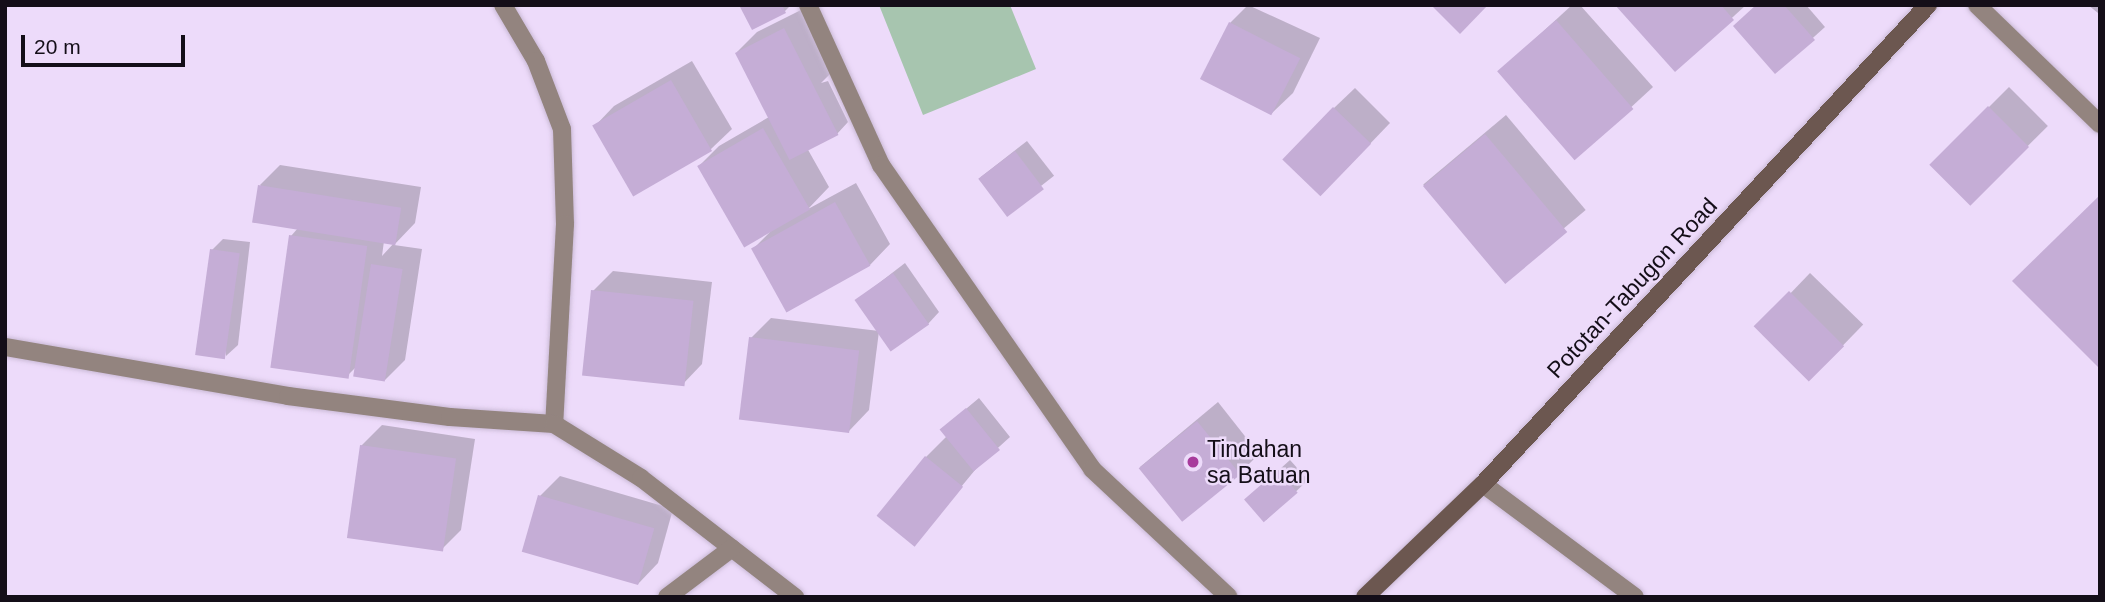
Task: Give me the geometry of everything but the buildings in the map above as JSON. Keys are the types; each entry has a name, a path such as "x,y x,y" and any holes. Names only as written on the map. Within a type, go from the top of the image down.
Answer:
{"main road":[{"name":"Pototan-Tabugon Road","path":"1365,597 1483,484 1928,5"}],"street":[{"path":"503,5 536,61 562,129 565,224 554,424"},
{"path":"808,5 881,165 1092,469 1229,597"},
{"path":"1977,5 2100,124"},
{"path":"5,347 288,396 450,417 554,424 641,478 795,597"},
{"path":"1483,484 1635,597"},
{"path":"667,597 732,548"}],"green space":[{"path":"879,5 1010,5 1036,69 923,115"}],"place":[{"name":"Tindahan sa Batuan","path":"1193,462"}]}
